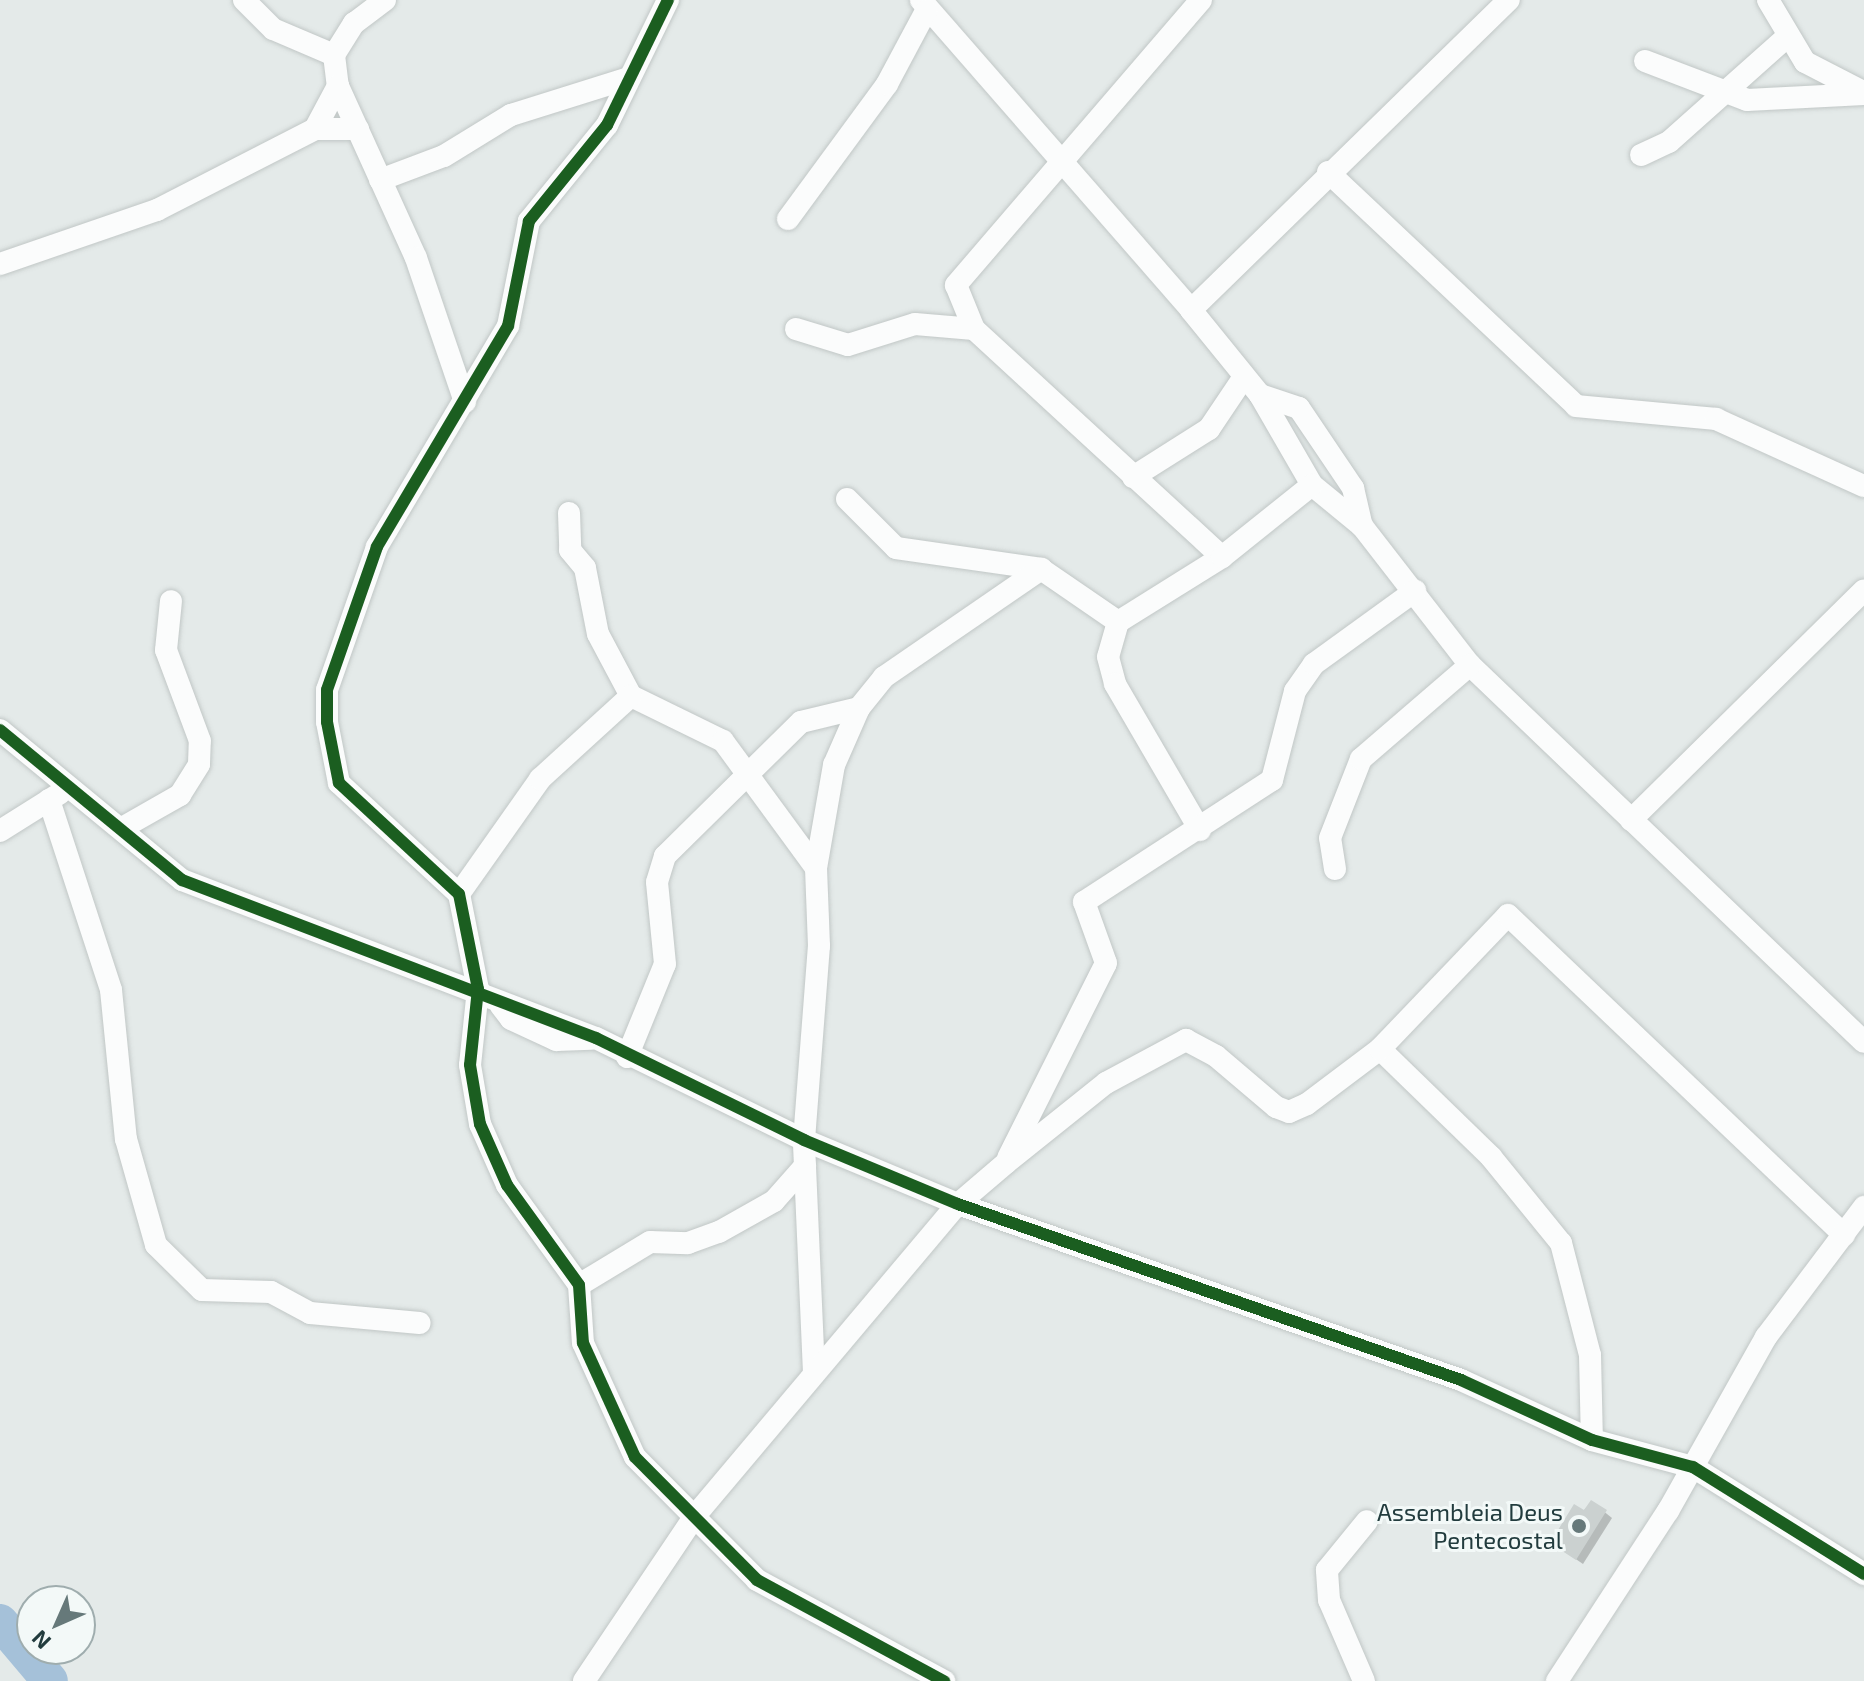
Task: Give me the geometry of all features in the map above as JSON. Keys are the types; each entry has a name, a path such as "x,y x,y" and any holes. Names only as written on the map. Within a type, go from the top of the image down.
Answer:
{"street":[{"path":"244,0 273,29 334,55"},
{"path":"385,0 354,23 334,55 338,86 416,258 465,402"},
{"path":"668,0 588,154 529,221 508,326 377,547 327,690 339,783 459,894 485,992 470,1065 480,1124 507,1185 579,1285 583,1343 635,1457 757,1580 944,1681"},
{"path":"1201,0 956,285 974,329 1222,557"},
{"path":"1191,310 1328,172 1449,66 1509,0"},
{"path":"1768,0 1787,37 1805,62 1864,94"},
{"path":"788,219 887,84 924,6 1191,310 1260,395 1312,485 1362,526 1470,665 1864,1042"},
{"path":"1641,155 1669,142 1787,37"},
{"path":"1645,61 1747,100 1864,94"},
{"path":"380,180 444,156 511,115 626,79"},
{"path":"315,129 338,86"},
{"path":"0,264 157,210 315,129 358,129"},
{"path":"1328,172 1576,406 1716,419 1864,486"},
{"path":"796,329 848,345 915,324 974,329"},
{"path":"1133,477 1209,429 1244,377"},
{"path":"1260,395 1287,399 1325,441 1353,488 1362,526"},
{"path":"1200,830 1115,684 1108,657 1118,622 1222,557 1312,485"},
{"path":"847,499 896,548 1041,569 1118,622"},
{"path":"569,513 570,550 585,568 598,634 631,696 723,741 816,868"},
{"path":"814,1373 804,1140 819,946 816,868 834,765 859,708 915,651 1041,569"},
{"path":"1631,820 1864,590"},
{"path":"1006,1163 1106,963 1084,902 1200,830 1272,780 1295,691 1314,664 1415,591"},
{"path":"122,828 180,795 199,764 200,741 166,650 171,601"},
{"path":"1335,869 1330,838 1361,759 1470,665"},
{"path":"459,894 540,779 631,696"},
{"path":"627,1057 665,964 657,882 665,856 801,722 859,708"},
{"path":"0,730 58,795 122,828 182,880 485,992 511,1019 556,1040 596,1038 627,1057 804,1140 958,1204 1461,1380 1592,1440 1693,1467 1864,1574"},
{"path":"0,831 58,795"},
{"path":"58,795 111,990 126,1139 156,1245 202,1290 271,1292 310,1313 420,1323"},
{"path":"584,1681 694,1517 958,1204 1006,1163 1106,1083 1186,1040 1289,1112 1380,1049 1497,922 1517,918 1844,1235"},
{"path":"1380,1049 1491,1157 1561,1243 1590,1355 1592,1440"},
{"path":"579,1285 650,1242 704,1239 774,1201 805,1166"},
{"path":"774,1201 806,1197"},
{"path":"1557,1681 1693,1467 1766,1337 1864,1207"},
{"path":"1364,1681 1329,1600 1327,1570 1367,1521"}],"building":[{"path":"1591,1500 1607,1510 1576,1560 1550,1543 1574,1504 1584,1510"}],"waterway":[{"path":"0,1622 50,1681"}],"cycle path":[{"path":"668,0 607,125 529,221 508,326 377,547 327,690 327,722 339,783 459,894 478,989 470,1065 480,1124 507,1185 579,1285 583,1343 635,1457 757,1580 944,1681"},
{"path":"0,730 182,880 596,1038 804,1140 958,1204 1461,1380 1592,1440 1693,1467 1864,1574"}],"place":[{"name":"Assembleia Deus Pentecostal","path":"1579,1526"}]}
